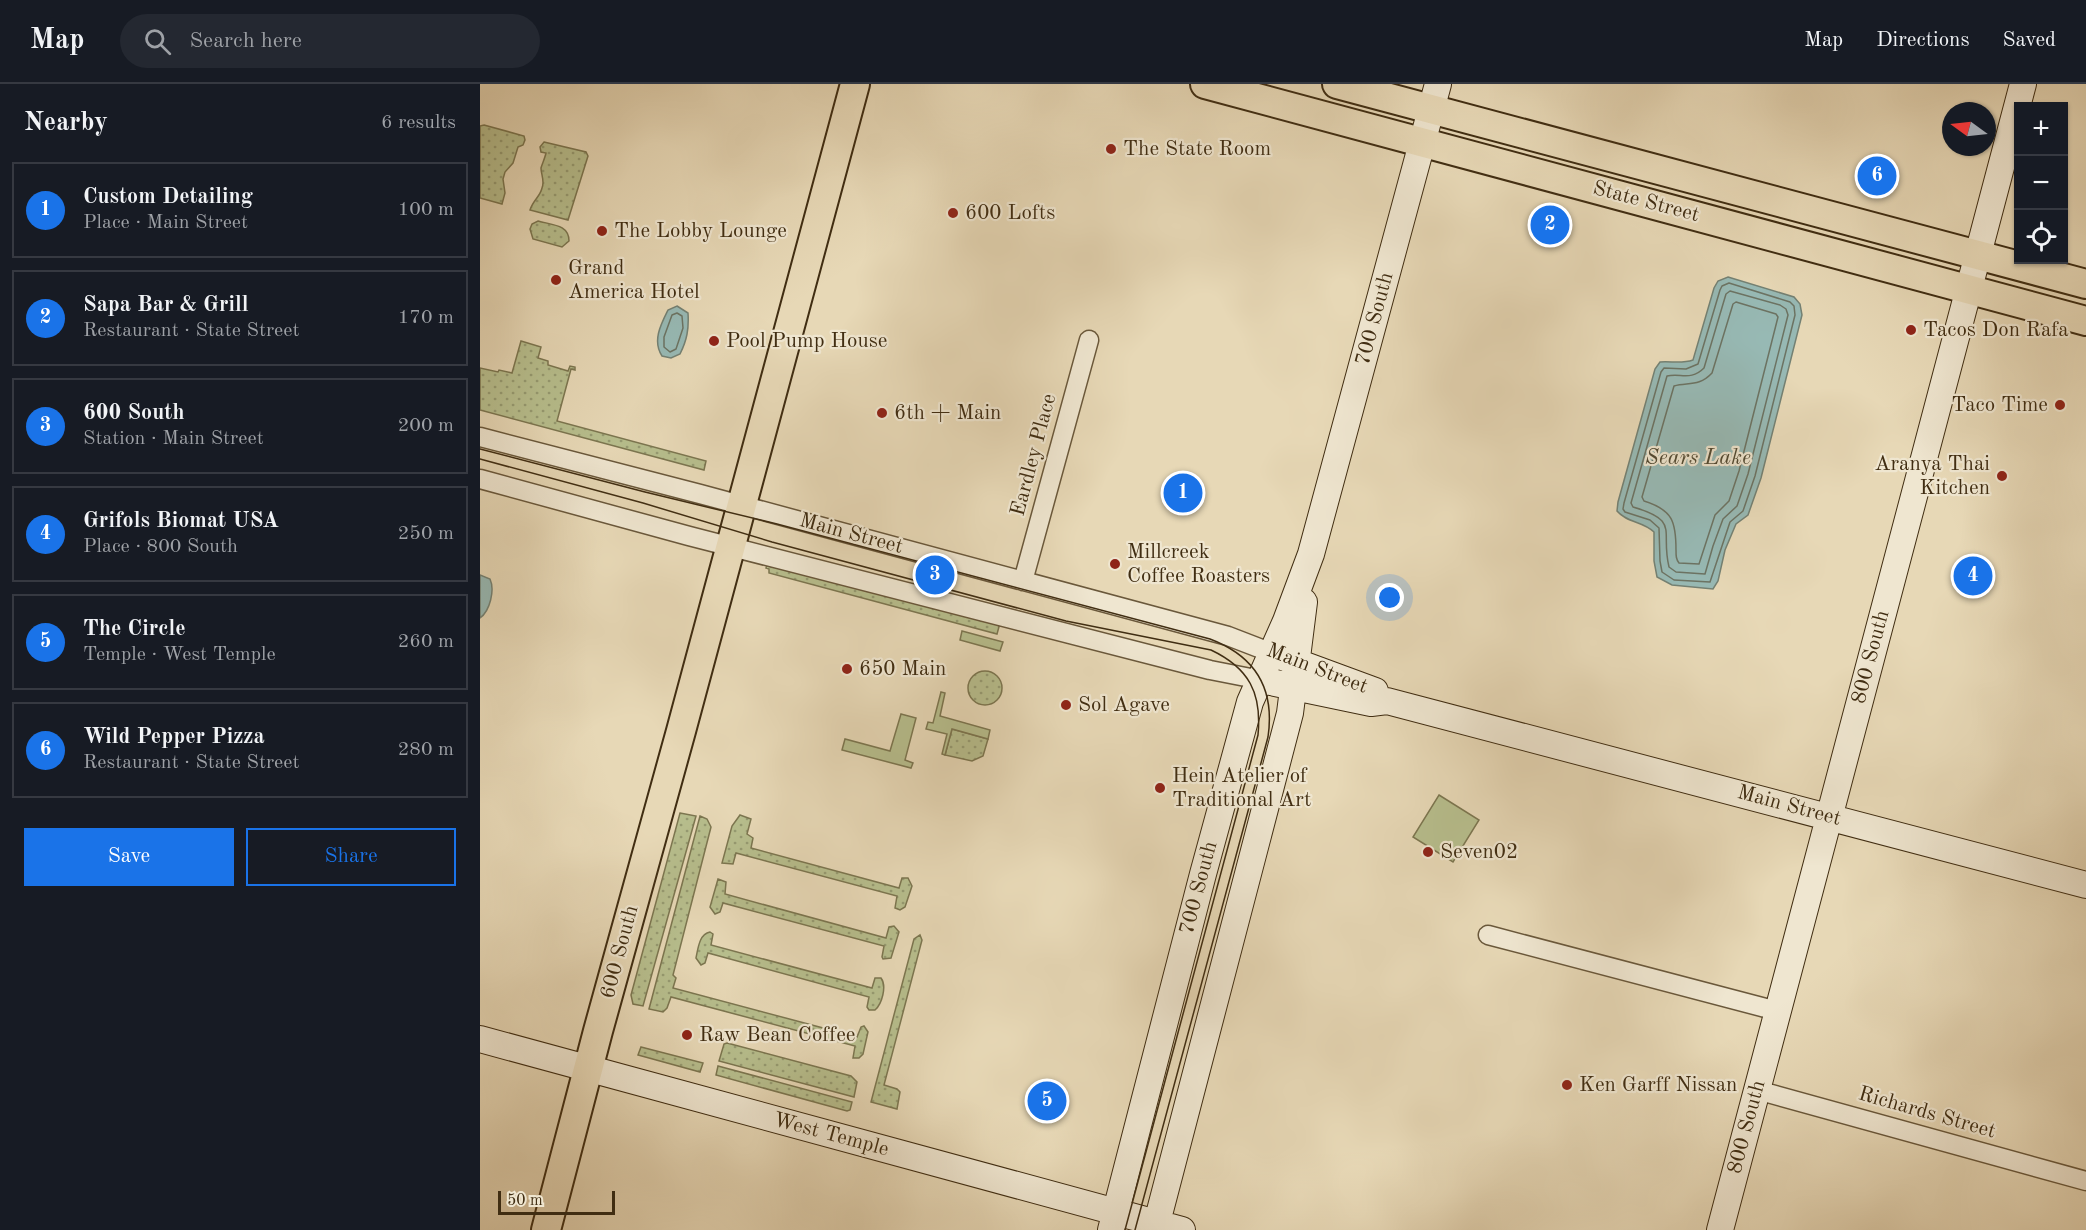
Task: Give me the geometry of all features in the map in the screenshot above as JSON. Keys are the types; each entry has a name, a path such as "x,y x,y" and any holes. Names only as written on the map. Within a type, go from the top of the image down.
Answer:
{"main road":[{"name":"600 South","path":"546,1230 855,84"},
{"name":"State Street","path":"1205,84 2086,321"},
{"name":"State Street","path":"1337,84 1434,97 1977,256 2086,284"}],"street":[{"name":"800 South","path":"1720,1230 2023,84"},
{"name":"700 South","path":"1113,1221 1250,702 1261,680 1284,657 1434,97"},
{"name":"Eardley Place","path":"1023,582 1089,340"},
{"name":"Main Street","path":"480,437 1228,636 1375,690 1387,700 2086,885"},
{"name":"Main Street","path":"480,479 1210,670 1371,703 1387,700"},
{"name":"700 South","path":"1156,1227 1287,722 1293,687 1284,657"},
{"path":"1488,935 1777,1011"},
{"name":"West Temple","path":"480,1039 1113,1221 1182,1230"},
{"name":"Richards Street","path":"1757,1090 2086,1181"}],"green space":[{"path":"484,125 524,136 525,140 523,145 518,147 513,163 505,172 503,179 505,193 502,204 480,198 480,126"},
{"path":"544,142 586,152 588,156 568,220 530,210 543,185 541,168 546,153 541,152 540,147"},
{"path":"538,221 563,228 569,241 562,247 533,239 530,229 532,224"},
{"path":"521,341 541,347 538,358 548,361 548,365 568,371 570,366 575,367 575,370 571,369 557,421 706,461 704,470 480,410 480,368 512,373"},
{"path":"767,565 1000,623 997,634 769,573"},
{"path":"962,631 1003,642 1000,651 960,640"},
{"path":"985,671 997,676 1002,688 997,700 985,705 973,700 968,688 973,676"},
{"path":"941,692 945,693 940,716 990,730 988,739 952,729 945,755 942,754 947,734 926,729 928,722 933,723"},
{"path":"901,714 916,718 905,760 913,763 911,768 842,750 845,739 890,751"},
{"path":"952,729 988,739 983,756 972,761 945,755"},
{"path":"1439,795 1479,820 1453,862 1413,837"},
{"path":"680,813 696,816 643,1006 633,1004 631,995"},
{"path":"740,815 751,819 747,834 753,838 751,848 899,888 902,878 908,878 912,886 905,907 900,910 895,908 897,896 736,853 733,864 722,863 732,826"},
{"path":"700,816 707,819 711,827 673,975 676,978 673,988 857,1037 861,1027 864,1026 868,1032 863,1054 859,1058 853,1058 855,1046 671,997 663,1012 649,1009"},
{"path":"718,879 726,882 725,894 886,938 889,927 894,926 899,932 891,958 883,959 884,946 723,903 720,912 715,914 710,907"},
{"path":"710,932 713,934 711,945 872,988 875,978 881,978 884,986 882,999 875,1010 869,1010 867,1007 869,997 708,953 705,963 701,965 696,958 698,946 703,936"},
{"path":"920,935 922,940 884,1085 900,1092 897,1109 871,1102 914,939"},
{"path":"724,1044 851,1076 857,1082 854,1097 719,1061"},
{"path":"641,1047 703,1063 700,1072 638,1055"},
{"path":"718,1066 852,1102 850,1110 716,1075"}],"water":[{"name":"Sears Lake","path":"1728,277 1794,297 1800,304 1802,315 1761,478 1748,515 1736,524 1725,550 1718,581 1713,589 1672,585 1657,577 1654,561 1654,532 1621,515 1617,511 1618,502 1655,369 1660,362 1693,360 1714,288 1718,281"},
{"path":"677,306 688,313 688,329 680,354 671,358 662,356 658,339 660,327 668,310"},
{"path":"480,575 490,579 492,594 484,615 480,618"}],"tram line":[{"path":"480,449 777,524 1210,639 1226,646 1250,665 1265,689 1268,704 1268,737 1135,1230"},
{"path":"480,459 643,503 772,542 1066,621 1211,650 1224,657 1244,674 1255,694 1258,707 1258,735 1125,1230"}],"place":[{"name":"The State Room","path":"1111,149"},
{"name":"Wild Pepper Pizza","path":"1877,176"},
{"name":"600 Lofts","path":"953,213"},
{"name":"Sapa Bar & Grill","path":"1550,225"},
{"name":"The Lobby Lounge","path":"602,231"},
{"name":"Grand America Hotel","path":"556,280"},
{"name":"Tacos Don Rafa","path":"1911,330"},
{"name":"Pool Pump House","path":"714,341"},
{"name":"Taco Time","path":"2060,405"},
{"name":"6th + Main","path":"882,413"},
{"name":"Aranya Thai Kitchen","path":"2002,476"},
{"name":"Custom Detailing","path":"1183,493"},
{"name":"Millcreek Coffee Roasters","path":"1115,564"},
{"name":"600 South","path":"935,575"},
{"name":"Grifols Biomat USA","path":"1973,576"},
{"name":"650 Main","path":"847,669"},
{"name":"Sol Agave","path":"1066,705"},
{"name":"Hein Atelier of Traditional Art","path":"1160,788"},
{"name":"Seven02","path":"1428,852"},
{"name":"Raw Bean Coffee","path":"687,1035"},
{"name":"Ken Garff Nissan","path":"1567,1085"},
{"name":"The Circle","path":"1047,1101"}]}
